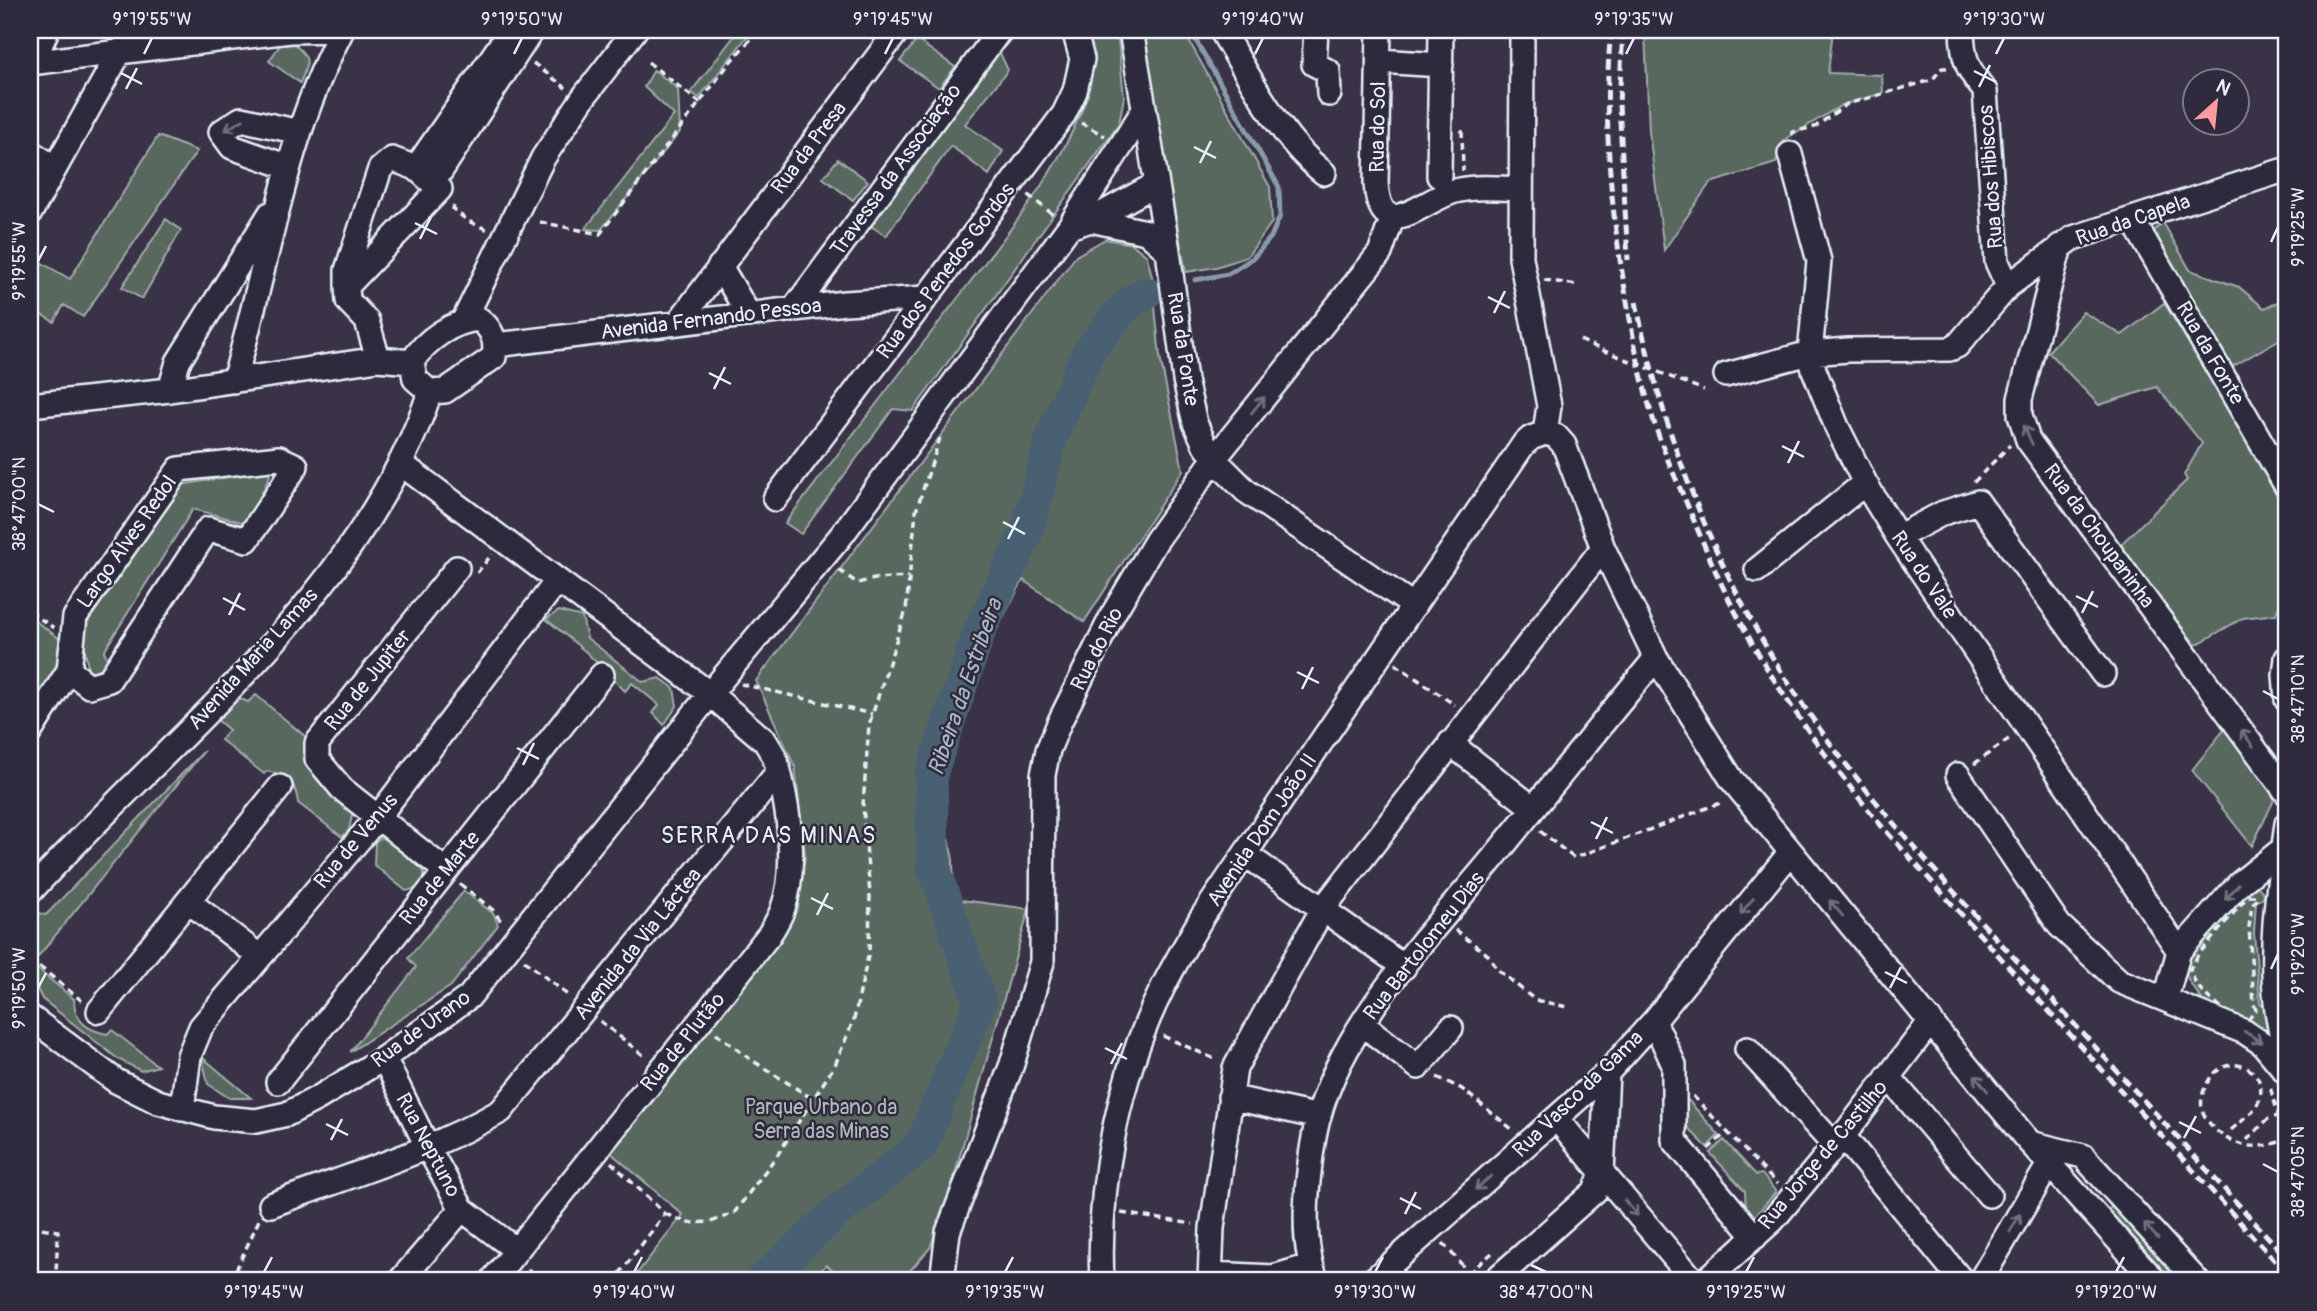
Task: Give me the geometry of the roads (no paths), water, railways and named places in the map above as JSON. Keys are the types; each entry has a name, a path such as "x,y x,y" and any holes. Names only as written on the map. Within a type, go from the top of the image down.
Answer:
{"street":[{"path":"31,63 47,30"},
{"path":"31,63 121,50 148,38 342,30 316,83 288,167 249,331 234,381"},
{"path":"347,286 429,180 515,41 533,30"},
{"path":"464,320 543,158 583,98 635,30"},
{"name":"Rua da Presa","path":"678,323 898,30"},
{"name":"Travessa da Associação","path":"793,310 1000,30"},
{"name":"Rua dos Penedos Gordos","path":"775,499 1064,114 1075,91 1082,58 1074,30"},
{"name":"Rua da Ponte","path":"1131,30 1191,406 1205,444 1246,491 1414,606"},
{"path":"1220,30 1283,130 1310,162 1324,173"},
{"path":"1316,30 1314,64 1328,71 1329,94"},
{"name":"Rua do Sol","path":"1379,30 1377,201 1384,211 1393,216"},
{"path":"1439,176 1441,30"},
{"path":"1521,30 1521,258 1549,406 1545,433 1556,436 1564,445 1602,548 1656,658 1745,797 2031,1143 2155,1281"},
{"name":"Rua dos Hibiscos","path":"1962,30 1963,57 1969,72 1984,91 1997,262 2008,286"},
{"path":"30,213 121,50"},
{"path":"1379,61 1441,65"},
{"name":"Rua de Urano","path":"30,1017 116,1081 159,1101 214,1117 256,1121 287,1114 384,1058 469,997 716,686 822,559 934,410 1060,220 1144,110"},
{"path":"288,167 232,147 221,132 242,118 299,132"},
{"path":"30,152 55,168"},
{"name":"Rua do Vale","path":"1790,154 1819,261 1810,353 1837,427 1865,483 1898,537 2179,951"},
{"path":"378,359 367,321 348,301 347,270 380,169 392,159 429,180"},
{"name":"Rua da Capela","path":"1726,375 1810,353 1950,349 1957,346 2008,286 2073,238 2281,171 2287,172"},
{"path":"1091,220 1156,184"},
{"path":"1393,216 1410,214 1443,195 1476,188 1520,189"},
{"path":"170,390 177,362 279,199"},
{"name":"Rua do Rio","path":"942,1281 948,1232 1012,1064 1042,962 1043,775 1048,750 1114,614 1156,541 1215,458 1380,253 1393,216"},
{"name":"Rua da Fonte","path":"2132,219 2287,487"},
{"path":"1060,220 1091,220 1146,232 1168,251"},
{"name":"Rua da Choupaninha","path":"2060,246 2020,399 2020,415 2028,440 2287,793"},
{"path":"720,266 749,315"},
{"name":"Avenida Fernando Pessoa","path":"496,345 845,303 926,298"},
{"path":"479,319 490,327 496,345 494,357 445,391 430,392 415,379 412,362 419,349 464,320 479,319"},
{"path":"30,405 170,390 378,359 412,362"},
{"name":"Avenida Maria Lamas","path":"30,892 142,779 302,610 353,543 400,463 418,428 430,392"},
{"name":"Avenida Dom João II","path":"1102,1281 1100,1243 1107,1171 1125,1088 1163,988 1202,917 1523,445 1531,438 1545,433"},
{"name":"Largo Alves Redol","path":"30,732 69,670 75,617 179,469 279,458 296,466 247,540 208,529 109,680 89,686 69,670"},
{"path":"400,463 557,581 716,686 765,741 779,771"},
{"path":"1757,570 1865,483"},
{"path":"1898,537 1943,513 1978,502 2103,674"},
{"path":"1314,1273 1211,1278 1212,1227 1235,1068 1322,910 1602,548"},
{"name":"Rua de Jupiter","path":"446,871 342,789 317,759 317,743 457,568"},
{"name":"Rua de Venus","path":"182,1109 189,1056 201,1027 378,817 557,581"},
{"name":"Rua Bartolomeu Dias","path":"1314,1273 1306,1212 1310,1158 1319,1117 1334,1077 1362,1024 1404,967 1656,658"},
{"path":"2287,658 2287,700"},
{"name":"Rua de Marte","path":"278,1082 602,675"},
{"path":"1450,743 1529,813"},
{"name":"Avenida da Via Láctea","path":"271,1205 427,1146 480,1123 500,1111 779,771"},
{"name":"Rua de Plutão","path":"492,1281 769,935 782,911 789,879 790,829 779,771"},
{"path":"1958,775 2059,925 2119,981 2246,1026 2263,1044 2277,1075"},
{"path":"99,1012 280,787"},
{"path":"2287,824 2286,849 2275,916 2274,972 2276,1004 2287,1061"},
{"path":"2166,998 2179,951 2239,884 2286,849"},
{"name":"Rua Vasco da Gama","path":"1372,1281 1607,1073 1654,1021 1790,853"},
{"path":"1245,854 1404,967"},
{"path":"188,901 259,956"},
{"path":"1654,1021 1674,1065 1674,1140 1755,1237"},
{"name":"Rua Jorge de Castilho","path":"1705,1281 1755,1237 1793,1195 1839,1141 1931,1021"},
{"path":"1362,1024 1418,1068 1451,1028"},
{"path":"1747,1049 1839,1141 1962,1281"},
{"name":"Rua Neptuno","path":"384,1058 427,1146 462,1209 516,1250"},
{"path":"1494,1281 1595,1191 1602,1173 1607,1073"},
{"path":"1888,1076 1989,1195"},
{"path":"1230,1097 1319,1117"},
{"path":"1556,1118 1694,1281"},
{"path":"2031,1143 2082,1156 2197,1281"},
{"path":"1980,1281 2049,1164"},
{"path":"400,1281 462,1209"}],"waterway":[{"path":"1190,30 1279,187 1280,216 1271,237 1253,258 1228,274 1195,280"},
{"name":"Ribeira da Estribeira","path":"761,1281 837,1212 921,1146 980,1002 933,865 931,774 980,630 1026,534 1052,436 1086,356 1120,312 1146,293"}],"railway":[{"path":"1611,30 1608,90 1611,181 1622,272 1642,377 1654,422 1670,464 1721,583 1751,640 1804,724 1884,829 2287,1274"},
{"path":"1623,30 1619,104 1628,260"},
{"path":"1636,302 1674,444 1710,537 1754,626 1805,708 1861,784 1922,856 2287,1258"}],"district":[{"name":"SERRA DAS MINAS","path":"769,835"}],"park label":[{"name":"Parque Urbano da Serra das Minas","path":"821,1119"}]}
